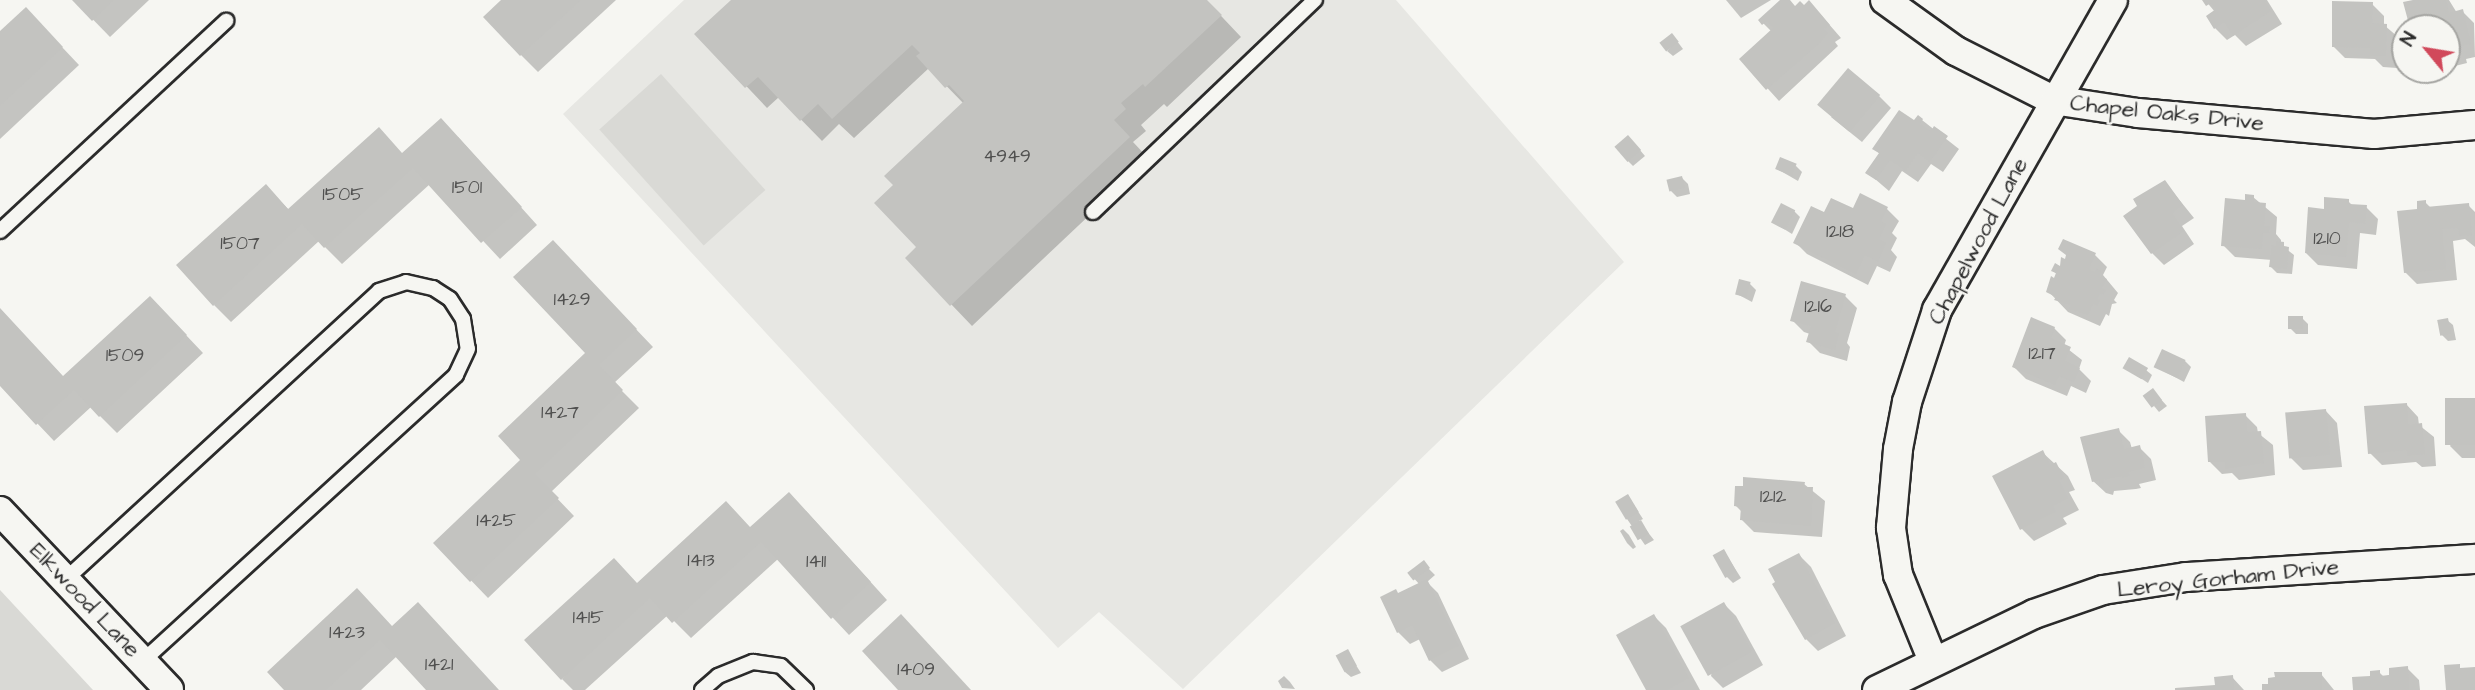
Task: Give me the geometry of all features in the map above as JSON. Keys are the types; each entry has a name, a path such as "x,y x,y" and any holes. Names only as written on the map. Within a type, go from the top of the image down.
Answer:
{"street":[{"name":"Chapel Oaks Drive","path":"1885,0 1924,30 1975,62 2053,100 2138,113 2374,134 2475,125"},
{"name":"Chapelwood Lane","path":"1933,661 1898,575 1891,528 1898,449 1907,402 1937,310 2053,100 2113,0"},
{"name":"Elkwood Lane","path":"0,511 169,690"},
{"name":"Leroy Gorham Drive","path":"1877,690 2034,614 2104,590 2186,577 2475,559"}],"lane":[{"path":"1093,212 1315,0"},
{"path":"0,231 226,21"},
{"path":"66,579 379,291 406,282 433,288 450,299 463,319 468,349 456,375 143,661"},
{"path":"702,690 718,676 753,662 781,666 806,690"}],"shaded area":[{"path":"684,0 1396,0 1624,262 1183,689 1099,612 1058,648 563,114"},
{"path":"661,74 765,190 704,245 599,130"},
{"path":"0,590 93,690 0,690"}],"building":[{"path":"72,0 114,0 92,21"},
{"path":"501,0 581,0 520,56 483,17"},
{"path":"731,0 1207,0 1222,15 1145,87 1143,84 1121,103 1126,109 1114,120 1130,137 950,306 905,258 916,247 874,203 893,185 884,176 964,101 949,85 945,88 916,56 920,53 912,45 832,119 818,104 800,121 758,77 745,88 694,34"},
{"path":"1780,0 1790,0 1795,6 1800,1 1804,5 1809,0 1830,25 1824,29 1828,33 1820,43 1766,90 1739,59 1773,28 1767,21 1762,25 1758,20"},
{"path":"2202,0 2264,0 2271,11 2233,36 2224,22 2214,29 2206,16 2216,9 2211,3 2206,6"},
{"path":"2446,0 2449,13 2463,9 2471,44 2461,46 2461,14 2406,14 2403,2"},
{"path":"2332,1 2373,2 2372,23 2387,24 2386,56 2370,56 2370,48 2332,47"},
{"path":"26,7 63,47 0,106 0,31"},
{"path":"1672,33 1679,42 1666,52 1659,43"},
{"path":"1848,68 1880,95 1849,132 1817,105"},
{"path":"1899,110 1914,120 1918,115 1923,119 1920,124 1931,131 1934,126 1948,136 1930,162 1918,153 1906,171 1890,160 1876,180 1865,173 1879,153 1872,149"},
{"path":"441,118 522,207 481,243 413,168 324,248 302,224 213,306 176,265 266,184 288,209 379,127 402,153"},
{"path":"1628,135 1641,150 1628,162 1614,147"},
{"path":"1780,157 1797,164 1792,176 1775,169"},
{"path":"1682,176 1685,188 1669,192 1666,180"},
{"path":"2165,180 2183,205 2172,213 2184,231 2151,254 2123,216 2137,206 2133,199"},
{"path":"1860,193 1888,207 1881,221 1886,224 1879,239 1886,243 1878,262 1865,255 1856,274 1793,243 1811,206 1824,212 1831,198 1853,208"},
{"path":"2245,194 2254,195 2254,202 2266,203 2264,226 2270,226 2269,233 2263,233 2262,249 2221,246 2225,198 2245,200"},
{"path":"2324,197 2349,199 2349,204 2367,205 2365,224 2349,222 2346,257 2305,253 2308,207 2324,209"},
{"path":"2426,200 2426,207 2469,203 2472,235 2459,236 2458,228 2442,229 2446,269 2404,273 2397,211 2417,209 2417,201"},
{"path":"1781,203 1795,210 1785,230 1771,223"},
{"path":"2063,239 2096,253 2089,269 2095,272 2096,268 2101,271 2099,276 2107,279 2102,288 2106,290 2103,295 2100,293 2097,306 2093,304 2088,315 2069,309 2071,305 2054,300 2056,297 2046,292 2051,276 2054,278 2056,273 2051,271 2055,263 2060,266 2061,257 2065,259 2066,255 2058,249"},
{"path":"553,240 637,329 599,365 623,390 535,474 559,498 470,582 433,543 520,460 498,436 585,353 513,277"},
{"path":"2276,241 2284,242 2284,246 2289,247 2287,269 2269,267 2272,245 2276,246"},
{"path":"1739,279 1751,282 1747,297 1735,295"},
{"path":"1801,281 1846,294 1835,332 1839,333 1835,350 1806,342 1811,326 1790,321"},
{"path":"150,296 187,335 99,417 74,390 36,425 0,386 0,308 63,376"},
{"path":"2288,316 2303,316 2303,329 2288,329"},
{"path":"2031,317 2055,327 2051,338 2071,347 2065,361 2080,368 2074,382 2059,376 2055,385 2012,367"},
{"path":"2448,318 2451,334 2440,336 2437,320"},
{"path":"2162,349 2186,360 2177,378 2154,367"},
{"path":"2129,357 2148,368 2142,379 2122,368"},
{"path":"2153,388 2162,400 2152,408 2143,396"},
{"path":"2445,398 2475,398 2475,445 2445,445"},
{"path":"2407,403 2408,425 2422,423 2425,454 2408,456 2407,450 2368,454 2364,406"},
{"path":"2326,409 2330,455 2289,458 2285,413"},
{"path":"2246,413 2247,432 2261,431 2264,463 2225,469 2225,462 2208,462 2205,416"},
{"path":"2119,428 2124,449 2140,445 2145,468 2128,472 2130,476 2103,480 2104,483 2099,484 2099,480 2092,482 2080,437"},
{"path":"2043,450 2050,465 2056,462 2064,478 2059,480 2068,498 2053,506 2056,512 2020,530 1992,476"},
{"path":"1743,477 1805,482 1804,487 1813,487 1811,526 1740,520 1741,507 1734,506 1735,486 1743,486"},
{"path":"789,492 871,582 831,619 761,542 672,623 650,598 561,680 524,640 614,558 637,583 726,501 750,527"},
{"path":"1628,494 1639,512 1626,520 1615,502"},
{"path":"1641,520 1649,534 1638,540 1630,526"},
{"path":"1724,549 1737,572 1725,578 1713,555"},
{"path":"1799,553 1835,623 1805,640 1772,584 1775,582 1768,569"},
{"path":"1424,560 1430,568 1413,581 1407,573"},
{"path":"1427,579 1459,646 1429,661 1412,625 1397,633 1380,597 1396,589 1398,593"},
{"path":"357,588 392,626 418,602 499,690 426,690 380,640 326,690 284,690 267,672"},
{"path":"1724,602 1752,652 1708,676 1680,626"},
{"path":"901,614 971,690 898,690 862,651"},
{"path":"1654,614 1689,678 1667,690 1646,690 1616,635"},
{"path":"1348,649 1357,666 1345,672 1336,656"},
{"path":"2460,664 2460,668 2475,667 2475,690 2446,690 2444,665"},
{"path":"2408,666 2409,690 2353,690 2352,677 2370,676 2370,671 2380,670 2380,676 2389,675 2389,668"},
{"path":"2274,672 2322,672 2322,690 2262,690 2262,684 2268,684 2268,678 2275,677"},
{"path":"2233,675 2234,690 2175,690 2215,685 2214,677"}]}
